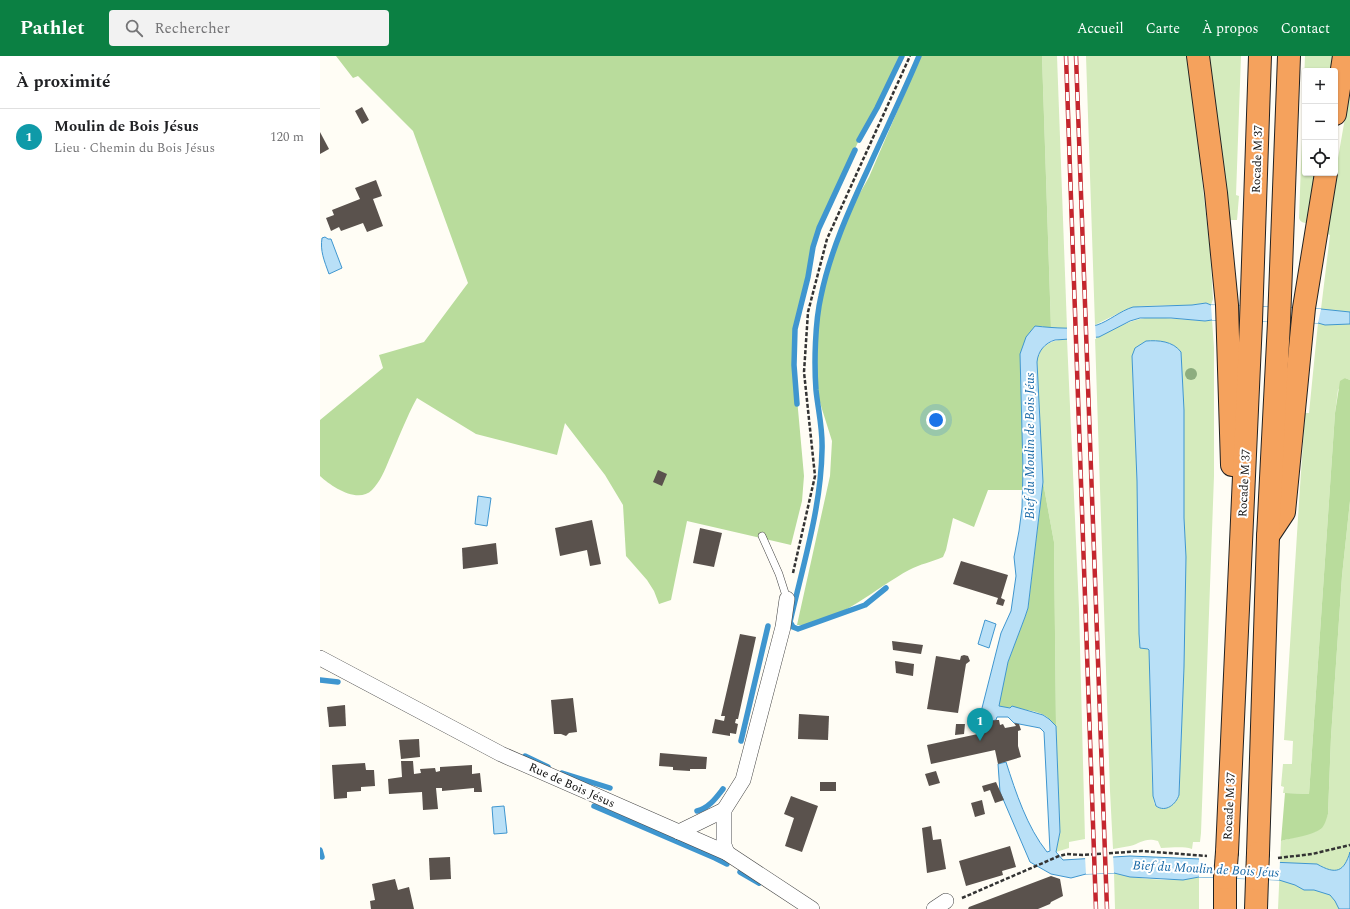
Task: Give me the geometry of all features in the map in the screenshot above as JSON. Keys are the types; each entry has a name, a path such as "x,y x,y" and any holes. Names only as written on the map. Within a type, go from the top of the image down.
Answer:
{"highway":[{"path":"1198,56 1216,193 1227,313 1232,470 1243,500"},
{"name":"Rocade M 37","path":"1225,909 1252,314 1260,56"},
{"path":"1256,909 1268,537 1279,314 1288,56"},
{"path":"1337,104 1344,56"},
{"path":"1268,537 1284,512 1304,315 1326,176"}],"street":[{"path":"679,832 724,810 743,780 783,627 787,599"},
{"name":"Rue de Bois Jésus","path":"323,663 501,754 727,853 812,909"},
{"path":"724,810 724,845 727,853"}],"lane":[{"path":"762,536 779,574 787,599"}],"path":[{"path":"787,599 815,476 804,372 808,312 827,239 910,56"},
{"path":"940,905 965,898 1059,856"}],"green space":[{"path":"336,56 902,56 877,108 859,140 819,228 813,247 808,277 795,329 794,365 804,476 802,501 791,545 687,521 671,600 659,604 654,591 647,580 626,556 623,505 605,475 565,423 557,455 476,434 417,398 384,472 372,490 366,494 353,495 331,485 320,476 320,420 383,368 379,355 424,342 468,283 413,131 358,76 353,78"},
{"path":"921,56 1042,56 1051,328 1035,326 1020,354 1023,490 988,490 974,527 953,518 943,557 909,570 854,605 825,620 811,624 797,625 830,476 832,441 816,390 815,364 820,297 833,253 847,216 869,177"},
{"path":"1042,56 1057,56 1067,328 1051,328"},
{"path":"1086,56 1188,56 1210,250 1213,299 1211,305 1206,303 1192,305 1142,306 1125,310 1095,325"},
{"path":"1206,56 1241,56 1236,195 1239,196 1237,220 1224,220"},
{"path":"1305,56 1337,56 1335,68 1305,68"},
{"path":"1350,89 1350,380 1345,378 1338,390 1335,413 1309,794 1283,793 1284,787 1281,786 1283,764 1292,764 1293,741 1284,740 1305,413 1309,413 1318,323 1334,311 1321,309 1330,235 1325,233 1335,176 1338,176 1338,158"},
{"path":"1302,137 1302,176 1316,176 1308,223 1302,222 1299,218"},
{"path":"1152,317 1205,321 1212,320 1214,348 1214,476 1201,833 1200,842 1193,842 1192,849 1181,847 1161,848 1158,841 1150,840 1113,849 1095,337 1125,324","holes":["1146,341 1170,343 1181,352 1184,410 1184,518 1186,557 1184,667 1179,795 1172,805 1167,808 1156,806 1154,803 1152,782 1149,650 1139,634 1137,481 1132,356"]},
{"path":"1067,339 1079,609 1085,839 1069,842 1069,848 1056,852 1060,832 1056,726 1054,542 1043,482 1037,362 1040,351 1047,344"},
{"path":"1345,378 1350,380 1350,501 1342,576 1331,737 1328,814 1324,826 1321,829 1308,835 1281,841 1285,793 1309,794 1335,413 1340,381"},
{"path":"1043,482 1054,542 1056,726 1043,714 1037,712 1024,709 998,707 1008,662 1028,608"},
{"path":"1350,501 1350,909 1278,909 1281,841 1321,829 1328,814 1331,737 1342,576"},
{"path":"1114,873 1156,880 1189,879 1199,877 1199,909 1115,909"}],"water":[{"path":"325,237 331,239 342,268 329,274 323,256 322,247 322,238"},
{"name":"Bief du Moulin de Bois Jéus","path":"1206,303 1211,305 1321,309 1350,312 1350,324 1325,325 1318,323 1140,318 1130,321 1099,337 1055,340 1048,343 1043,348 1039,354 1037,362 1043,482 1028,608 1008,662 999,706 1010,708 1012,706 1043,715 1056,726 1060,832 1056,852 1063,860 1130,856 1317,864 1329,870 1338,870 1345,864 1350,852 1350,909 1339,909 1330,895 1314,890 1304,890 1295,885 1279,880 1199,877 1183,880 1130,877 1114,873 1086,874 1071,878 1051,874 1030,862 1000,792 998,764 1006,762 1018,798 1028,821 1047,852 1050,851 1044,732 1040,728 1014,723 1008,717 997,717 996,720 986,722 986,719 981,712 1001,633 1011,611 1016,576 1014,557 1022,508 1023,470 1020,354 1026,337 1035,326 1066,328 1090,327 1133,307 1192,305"},
{"path":"1146,341 1170,343 1181,352 1184,410 1184,518 1186,557 1184,667 1179,795 1176,802 1167,808 1160,808 1156,806 1153,796 1149,650 1140,648 1139,634 1137,481 1132,356 1135,348"},
{"path":"478,496 491,498 487,526 475,524"},
{"path":"985,620 996,624 989,648 978,644"},
{"path":"504,806 507,833 494,834 492,807"}],"pier":[{"path":"1211,305 1321,309 1318,323 1212,320"},
{"path":"1095,323 1096,339 1067,341 1067,326"},
{"path":"1113,855 1114,873 1086,874 1085,857"},
{"path":"1199,857 1280,861 1279,880 1199,877"}],"building":[{"path":"362,107 369,120 362,124 355,111"},
{"path":"320,132 329,149 320,154"},
{"path":"376,180 382,196 373,199 383,226 367,232 363,223 341,231 339,227 331,231 326,218 334,215 332,210 360,199 355,188"},
{"path":"658,470 667,474 662,486 653,482"},
{"path":"592,520 601,564 590,566 587,550 560,556 555,528"},
{"path":"700,528 722,533 714,567 693,563"},
{"path":"496,543 498,564 463,569 462,548"},
{"path":"961,561 1008,575 1001,598 1005,600 1003,606 996,604 998,598 953,584"},
{"path":"740,634 756,637 738,719 736,719 735,723 738,724 736,734 730,733 730,736 712,733 715,719 724,721 725,716 721,716"},
{"path":"892,641 923,645 921,654 893,650"},
{"path":"936,656 960,660 961,656 968,656 970,661 966,664 958,713 927,709"},
{"path":"895,661 914,664 913,676 896,673"},
{"path":"573,698 577,732 569,733 566,736 554,734 551,700"},
{"path":"345,705 346,726 329,727 327,707"},
{"path":"799,714 829,716 828,740 798,739"},
{"path":"999,720 1000,725 1003,724 1005,728 1016,726 1014,723 1019,724 1021,730 1018,731 1018,746 1021,757 998,764 995,750 931,764 927,745 987,732 986,722"},
{"path":"956,724 965,724 964,734 955,735"},
{"path":"419,739 420,757 401,759 399,740"},
{"path":"660,753 707,757 706,769 690,769 690,771 673,770 673,767 659,766"},
{"path":"401,761 413,761 414,774 421,773 420,769 435,768 436,772 440,771 440,767 472,765 472,774 480,773 482,792 474,792 474,788 442,791 442,788 436,788 438,809 423,810 422,792 389,794 388,779 402,777"},
{"path":"365,763 366,770 374,770 375,786 361,787 361,791 347,792 347,798 334,799 332,765"},
{"path":"936,771 940,783 929,786 925,774"},
{"path":"820,782 836,782 836,791 820,791"},
{"path":"996,782 1004,800 995,803 990,790 984,792 982,786"},
{"path":"791,796 818,806 802,852 785,846 794,818 784,814"},
{"path":"982,800 985,814 975,817 971,803"},
{"path":"931,826 933,840 941,839 946,869 927,873 922,828"},
{"path":"1010,846 1016,867 1002,871 1003,875 966,886 959,861"},
{"path":"450,857 451,879 430,880 429,858"},
{"path":"1051,876 1060,879 1063,896 1038,909 968,909 969,907"},
{"path":"395,879 398,890 409,887 414,909 371,909 370,901 375,900 372,884"}],"waterway":[{"path":"859,140 877,108 902,56"},
{"path":"886,588 865,605 798,629 793,627 790,622 815,515 821,472 822,435 816,390 815,368 816,330 821,296 829,263 847,216 919,56"},
{"path":"797,404 794,365 795,329 808,277 813,247 819,228 855,150"},
{"path":"741,741 768,626"},
{"path":"320,680 338,682"},
{"path":"525,756 548,767"},
{"path":"562,773 610,788"},
{"path":"697,811 709,805 723,789"},
{"path":"594,806 727,864"},
{"path":"320,850 322,857"},
{"path":"740,872 759,883"}],"railway":[{"path":"1066,56 1096,909"},
{"path":"1076,56 1107,909"}],"place":[{"name":"Moulin de Bois Jésus","path":"980,741"}]}
